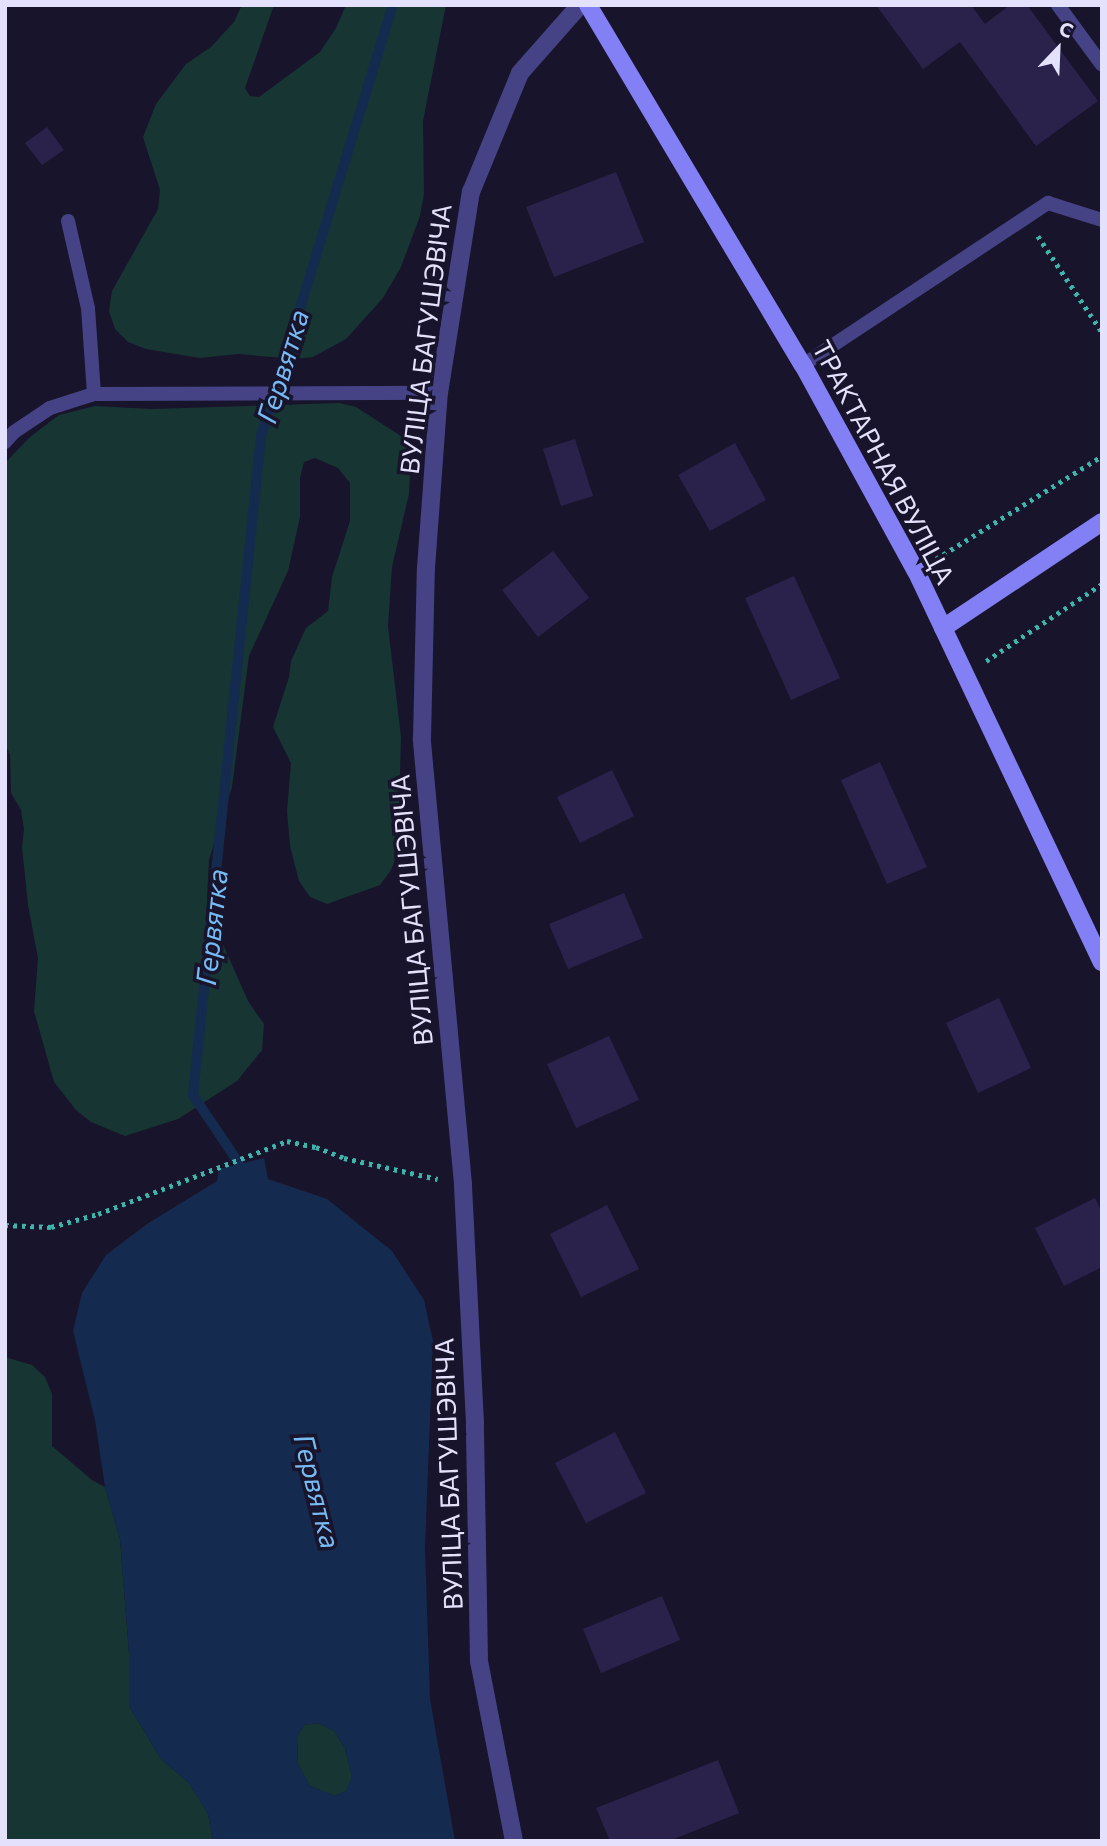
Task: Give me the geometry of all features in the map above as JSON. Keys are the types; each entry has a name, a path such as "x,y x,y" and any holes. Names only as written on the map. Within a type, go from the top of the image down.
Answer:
{"street":[{"name":"ВУЛІЦА БАГУШЭВІЧА","path":"514,1841 479,1661 475,1423 463,1184 422,739 426,568 439,393 471,192 520,73 580,5"},
{"name":"ТРАКТАРНАЯ ВУЛІЦА","path":"588,5 803,365 916,571 1102,962"},
{"path":"943,628 1102,522"}],"lane":[{"path":"1058,5 1102,65"},
{"path":"803,365 1048,203 1102,220"},
{"path":"68,220 88,307 94,394"},
{"path":"5,442 14,432 50,408 94,394 439,393"}],"path":[{"path":"1026,218 1102,332"},
{"path":"916,571 1102,456"},
{"path":"965,676 1102,584"},
{"path":"5,1225 51,1227 143,1197 287,1141 316,1147 344,1158 463,1184"}],"green space":[{"path":"242,5 274,5 245,88 250,96 259,97 320,52 336,28 346,5 446,5 423,121 424,194 420,216 401,267 383,298 346,339 313,357 295,359 238,354 200,358 146,349 128,342 115,329 109,311 112,291 158,209 160,190 143,137 156,104 186,64 211,47 234,22"},
{"path":"339,403 356,407 404,438 411,456 409,494 392,567 388,626 401,737 398,852 391,870 380,885 327,904 310,897 299,881 290,846 287,811 291,763 273,727 289,677 291,661 306,628 328,611 332,577 350,521 350,483 338,468 315,458 304,462 300,478 300,517 288,571 249,656 232,787 209,860 207,898 211,917 248,1001 264,1024 262,1050 237,1081 178,1119 125,1136 91,1122 76,1110 54,1082 34,1011 38,958 28,905 22,847 24,829 21,810 11,793 10,755 5,743 5,463 30,437 59,415 95,406 151,409"},
{"path":"5,1357 32,1365 45,1377 52,1394 52,1446 92,1480 105,1487 120,1539 129,1653 129,1706 161,1759 189,1783 208,1814 213,1841 7,1841 5,1838"},
{"path":"318,1723 334,1731 345,1748 352,1778 346,1791 335,1796 310,1786 298,1764 297,1737 304,1725"}],"water":[{"path":"264,1158 268,1179 327,1199 392,1251 424,1300 433,1341 425,1548 430,1699 455,1841 213,1841 208,1814 189,1783 161,1759 129,1706 129,1653 120,1539 105,1487 95,1420 73,1331 82,1293 106,1255 147,1224 217,1181 219,1169","holes":["318,1723 334,1731 345,1748 352,1778 346,1791 335,1796 310,1786 298,1764 297,1737 304,1725"]}],"building":[{"path":"876,5 971,5 985,24 1010,5 1027,5 1098,101 1036,146 960,42 923,69"},
{"path":"47,127 64,150 42,165 25,143"},
{"path":"616,172 644,242 554,277 526,207"},
{"path":"575,439 593,496 561,506 543,449"},
{"path":"735,443 766,500 710,531 678,475"},
{"path":"553,551 589,598 538,637 502,590"},
{"path":"794,576 840,678 791,700 745,598"},
{"path":"880,762 927,867 887,884 841,780"},
{"path":"612,770 634,816 580,843 557,797"},
{"path":"624,893 643,938 568,969 549,924"},
{"path":"999,998 1031,1068 978,1093 946,1023"},
{"path":"609,1036 639,1100 576,1128 547,1064"},
{"path":"1095,1198 1102,1212 1102,1267 1064,1286 1035,1228"},
{"path":"607,1205 639,1269 581,1297 550,1234"},
{"path":"615,1432 646,1493 586,1523 555,1463"},
{"path":"662,1596 680,1640 601,1673 583,1629"},
{"path":"718,1760 739,1813 669,1841 610,1841 596,1808"}],"waterway":[{"name":"Гервятка","path":"238,1162 193,1095 261,436 393,5"}]}
